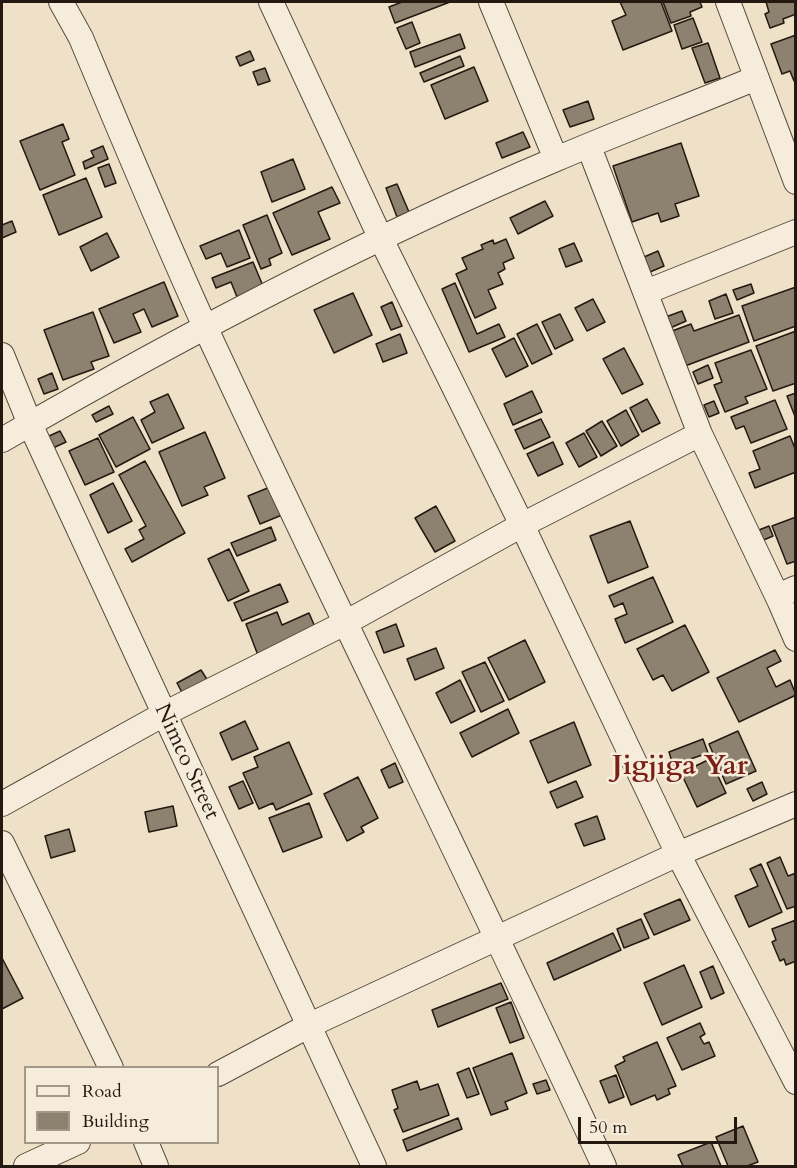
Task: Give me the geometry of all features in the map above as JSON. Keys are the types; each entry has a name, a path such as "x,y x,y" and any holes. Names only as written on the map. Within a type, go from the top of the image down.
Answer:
{"street":[{"path":"61,2 81,38 206,328 345,623 499,938 604,1167"},
{"path":"271,2 381,239 522,525 678,854 795,1082"},
{"path":"491,2 556,159"},
{"path":"728,2 795,182"},
{"path":"2,440 206,328 381,239 556,159 756,78"},
{"path":"589,147 700,434 788,595 795,639"},
{"path":"646,292 795,232"},
{"name":"Nimco Street","path":"2,355 30,424 374,1167"},
{"path":"2,804 164,714 345,623 522,525 700,434"},
{"path":"219,1073 310,1025 678,854 795,804"},
{"path":"2,843 110,1066"},
{"path":"26,1167 76,1144"},
{"path":"146,1144 156,1167"}],"building":[{"path":"402,2 450,2 395,23 389,7"},
{"path":"620,2 661,2 672,31 623,50 612,21 626,15"},
{"path":"663,2 700,2 702,7 690,12 691,16 671,23"},
{"path":"766,2 796,2 796,14 783,19 784,23 770,28 765,14 769,12"},
{"path":"693,18 702,42 682,49 674,25"},
{"path":"412,22 420,43 406,49 397,28"},
{"path":"460,34 465,48 415,67 410,52"},
{"path":"796,35 796,80 794,81 790,71 782,74 771,44"},
{"path":"708,43 720,78 705,83 692,48"},
{"path":"250,51 254,60 240,66 236,57"},
{"path":"460,56 464,66 424,82 420,73"},
{"path":"474,67 488,101 445,119 431,85"},
{"path":"265,68 270,81 258,85 253,72"},
{"path":"588,101 594,119 570,127 563,110"},
{"path":"63,124 69,139 62,142 75,175 40,190 20,141"},
{"path":"523,132 530,147 502,158 496,143"},
{"path":"681,143 699,196 675,204 679,216 661,222 658,213 632,222 613,166"},
{"path":"103,146 108,159 85,169 83,162 94,157 91,151"},
{"path":"293,159 305,189 272,202 261,172"},
{"path":"109,164 116,183 105,187 98,168"},
{"path":"86,178 102,217 59,235 43,195"},
{"path":"397,184 409,212 397,217 386,188"},
{"path":"332,187 340,203 318,212 330,239 292,255 273,213"},
{"path":"545,201 553,216 518,234 510,218"},
{"path":"267,215 282,253 269,259 271,265 261,269 243,225"},
{"path":"12,221 16,232 2,238 2,225"},
{"path":"239,230 250,258 227,267 221,253 206,259 200,246"},
{"path":"107,233 119,257 91,271 80,247"},
{"path":"506,239 514,258 503,263 505,269 498,273 503,284 488,290 496,308 475,318 456,274 467,269 462,258 483,249 481,245 493,240 494,244"},
{"path":"574,243 582,261 566,267 559,249"},
{"path":"658,251 664,266 650,272 644,257"},
{"path":"253,262 263,286 237,297 231,282 216,288 212,278"},
{"path":"164,282 178,316 152,327 144,309 133,314 141,332 114,343 99,309"},
{"path":"455,283 477,334 499,324 505,337 469,352 442,289"},
{"path":"751,284 754,293 737,300 733,290"},
{"path":"796,287 796,326 754,341 742,306"},
{"path":"353,293 372,335 334,353 314,310"},
{"path":"726,294 733,313 715,319 709,301"},
{"path":"593,299 605,322 587,331 575,308"},
{"path":"392,302 402,326 391,330 381,307"},
{"path":"682,311 686,321 668,329 663,318"},
{"path":"93,312 109,356 91,362 94,369 63,380 44,330"},
{"path":"560,314 573,340 555,349 542,322"},
{"path":"739,315 749,342 685,366 672,331 691,324 694,331"},
{"path":"537,324 552,354 532,364 517,334"},
{"path":"796,331 796,383 773,391 756,346"},
{"path":"400,334 407,353 383,362 376,344"},
{"path":"514,338 528,366 506,377 492,349"},
{"path":"624,348 643,384 622,394 603,359"},
{"path":"751,350 767,389 745,397 748,403 725,412 714,385 722,382 715,363"},
{"path":"708,365 713,378 698,384 693,372"},
{"path":"52,373 58,389 44,394 38,379"},
{"path":"532,391 542,412 513,425 504,404"},
{"path":"796,393 796,419 787,396"},
{"path":"168,394 184,428 152,443 141,420 155,412 150,402"},
{"path":"647,399 660,423 642,432 630,408"},
{"path":"775,400 787,429 751,443 744,426 736,429 731,417"},
{"path":"714,401 719,413 709,417 704,405"},
{"path":"109,406 113,414 96,422 92,415"},
{"path":"626,410 639,435 621,446 607,421"},
{"path":"133,417 150,449 116,467 99,435"},
{"path":"541,419 550,437 524,449 515,430"},
{"path":"602,421 617,446 601,456 586,431"},
{"path":"60,431 66,442 53,448 47,437"},
{"path":"205,432 225,478 204,487 208,495 182,506 159,452"},
{"path":"584,433 597,457 579,467 566,443"},
{"path":"790,436 796,451 796,472 755,488 749,473 760,469 753,451"},
{"path":"98,438 114,472 85,485 69,451"},
{"path":"553,442 563,464 538,476 527,454"},
{"path":"145,461 185,533 132,562 125,549 144,539 139,530 146,526 119,475"},
{"path":"113,483 132,521 108,533 90,495"},
{"path":"270,487 282,515 260,524 248,496"},
{"path":"436,506 455,541 435,552 415,518"},
{"path":"796,517 796,561 787,564 772,526"},
{"path":"630,521 648,567 608,583 590,536"},
{"path":"769,526 773,536 759,542 754,532"},
{"path":"271,527 276,540 237,556 231,543"},
{"path":"229,549 249,591 228,601 208,559"},
{"path":"653,577 673,622 625,643 615,619 627,614 623,603 614,607 609,596"},
{"path":"280,584 288,602 242,621 234,603"},
{"path":"277,612 282,625 309,613 318,634 259,658 246,624"},
{"path":"396,624 404,646 384,653 376,632"},
{"path":"685,625 709,672 672,691 663,675 653,680 637,649"},
{"path":"525,640 545,682 509,700 488,658"},
{"path":"436,648 444,668 415,680 407,659"},
{"path":"775,650 781,661 767,668 776,687 790,680 796,695 739,722 717,678"},
{"path":"485,662 504,701 481,712 462,672"},
{"path":"201,670 210,684 185,698 177,683"},
{"path":"460,680 475,711 451,723 436,693"},
{"path":"508,709 519,733 472,757 460,733"},
{"path":"245,721 258,749 232,760 220,733"},
{"path":"574,722 591,765 548,783 530,741"},
{"path":"738,731 756,771 726,784 709,744"},
{"path":"703,739 708,753 673,765 669,752"},
{"path":"289,742 312,794 276,810 273,803 259,809 243,773 258,767 254,757"},
{"path":"710,759 726,793 697,807 681,773"},
{"path":"395,763 403,782 389,788 381,770"},
{"path":"358,777 378,818 361,827 364,832 347,841 324,794"},
{"path":"243,781 253,803 239,809 229,787"},
{"path":"576,781 583,797 557,808 550,792"},
{"path":"762,782 767,794 753,801 747,789"},
{"path":"309,803 322,837 283,852 269,818"},
{"path":"173,806 177,826 149,832 145,812"},
{"path":"597,816 605,839 584,846 575,824"},
{"path":"69,829 75,851 51,858 45,836"},
{"path":"780,857 788,876 796,873 796,906 787,909 767,863"},
{"path":"761,864 782,912 749,927 735,896 758,886 750,869"},
{"path":"680,899 690,920 654,935 644,914"},
{"path":"641,919 649,938 624,948 617,929"},
{"path":"796,920 796,961 786,965 784,959 780,961 772,942 776,940 772,929"},
{"path":"613,933 621,950 554,980 547,963"},
{"path":"2,958 23,998 2,1009"},
{"path":"684,965 702,1007 662,1025 644,983"},
{"path":"713,966 724,993 711,999 700,972"},
{"path":"501,983 508,999 438,1027 432,1010"},
{"path":"511,1002 524,1038 510,1043 496,1008"},
{"path":"700,1023 705,1034 700,1037 704,1044 709,1042 715,1056 682,1070 667,1038"},
{"path":"657,1042 676,1086 668,1089 670,1094 657,1100 655,1095 631,1105 615,1066 625,1061 623,1057"},
{"path":"512,1053 527,1093 505,1102 508,1109 491,1115 473,1068"},
{"path":"469,1068 479,1094 467,1098 457,1073"},
{"path":"616,1075 624,1097 609,1103 600,1081"},
{"path":"546,1080 550,1090 537,1094 533,1084"},
{"path":"417,1081 420,1090 438,1084 449,1115 403,1132 394,1110 398,1108 392,1090"},
{"path":"458,1118 462,1129 407,1151 403,1140"},
{"path":"743,1126 758,1162 747,1166 728,1166 716,1137"},
{"path":"711,1142 721,1166 683,1166 678,1155"}],"district":[{"name":"Jigjiga Yar","path":"680,768"}]}
